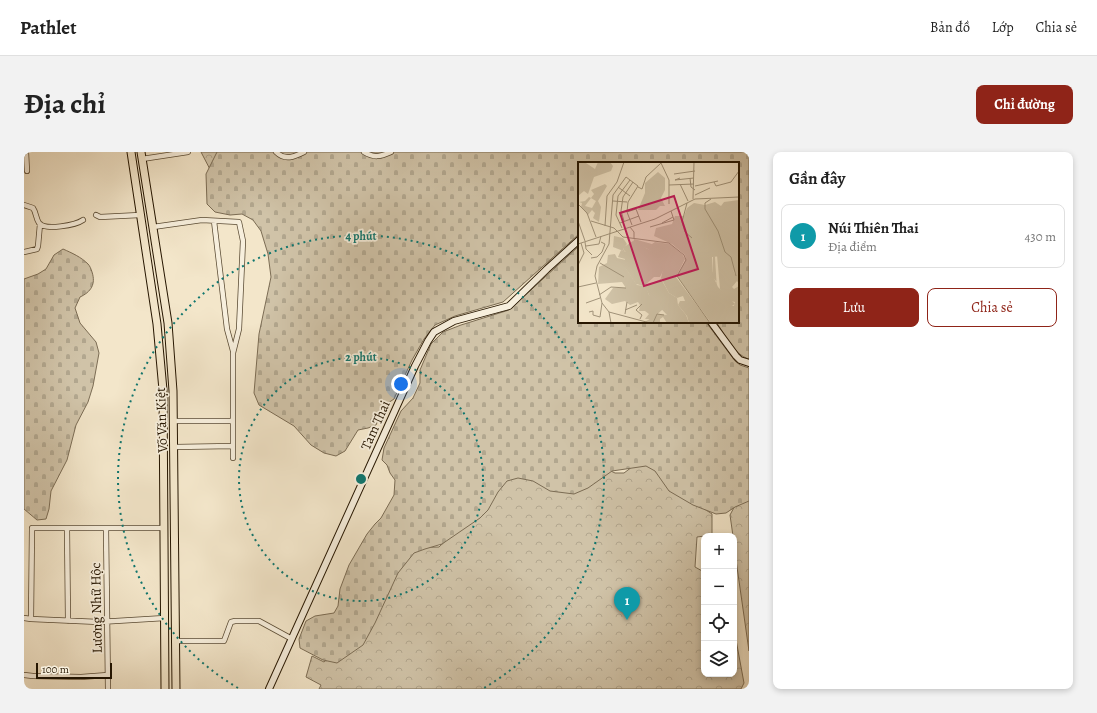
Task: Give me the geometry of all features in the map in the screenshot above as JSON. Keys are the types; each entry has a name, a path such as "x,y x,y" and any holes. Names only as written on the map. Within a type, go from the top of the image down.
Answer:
{"main road":[{"name":"Võ Văn Kiệt","path":"130,152 157,324 163,390 165,689"},
{"name":"Võ Văn Kiệt","path":"141,155 168,323 175,447 176,689"},
{"path":"136,190 146,188"},
{"path":"157,324 168,323"}],"street":[{"path":"26,152 27,171"},
{"path":"141,155 188,152"},
{"path":"276,152 281,156 290,158 304,152"},
{"path":"364,152 370,156 376,157 391,152"},
{"path":"24,205 33,208 40,224 37,249 24,252"},
{"path":"96,216 140,215"},
{"path":"40,224 44,226 56,227 83,220"},
{"path":"153,227 202,220 239,222 243,241 239,329 233,353 233,458"},
{"path":"214,221 227,329 233,353"},
{"name":"Tam Thai","path":"269,689 415,366 434,332 454,321 509,306 546,269 578,241"},
{"path":"712,323 736,356 740,360 749,363"},
{"path":"174,422 233,421"},
{"path":"175,447 233,446"},
{"path":"31,619 32,528 164,528"},
{"path":"67,528 68,621"},
{"name":"Lương Nhữ Hộc","path":"106,528 108,689"},
{"path":"24,618 107,622 165,618"},
{"path":"175,641 224,641 231,622 235,620 260,622 292,639"},
{"path":"24,675 81,677 108,675"}],"green space":[{"path":"201,152 231,152 227,202"},
{"path":"217,152 749,152 749,359 734,349 717,323 739,323 739,162 578,162 578,235 503,302 455,316 435,325 424,339 412,360 394,399 385,405 376,425 358,430 345,451 336,456 324,453 311,445 294,426 259,405 254,393 259,334 271,277 268,254 261,231 253,220 242,214 230,215 215,212 207,204 206,174"},
{"path":"578,247 578,323 707,323 735,361 740,365 749,368 749,501 726,513 716,514 693,505 669,491 655,471 646,466 612,471 588,488 574,494 550,491 533,481 518,478 507,481 498,492 488,510 480,518 442,544 414,553 398,573 363,645 337,663 323,660 300,648 299,639 306,621 315,616 334,613 338,606 340,589 349,565 367,534 381,518 394,495 395,480 387,465 382,460 384,448 401,411 413,398 420,383 420,370 431,344 443,332 509,310"},
{"path":"63,249 82,259 89,265 92,271 92,287 87,293 80,297 75,308 80,323 96,342 99,353 93,386 88,402 76,425 67,460 51,491 46,519 37,520 24,509 24,279 38,274 46,269 54,255"},
{"path":"569,451 615,473 624,473 652,452 672,487 712,514 712,533 701,533 701,536 697,537 695,567 701,570 701,677 737,677 737,645 744,683 741,689 319,689 321,685 306,677 312,656 324,662 339,649 401,548 439,547 461,526 496,479"},
{"path":"749,497 749,651 737,567 737,533 733,533 730,515 739,498"}],"place":[{"name":"Núi Thiên Thai","path":"627,620"}]}
